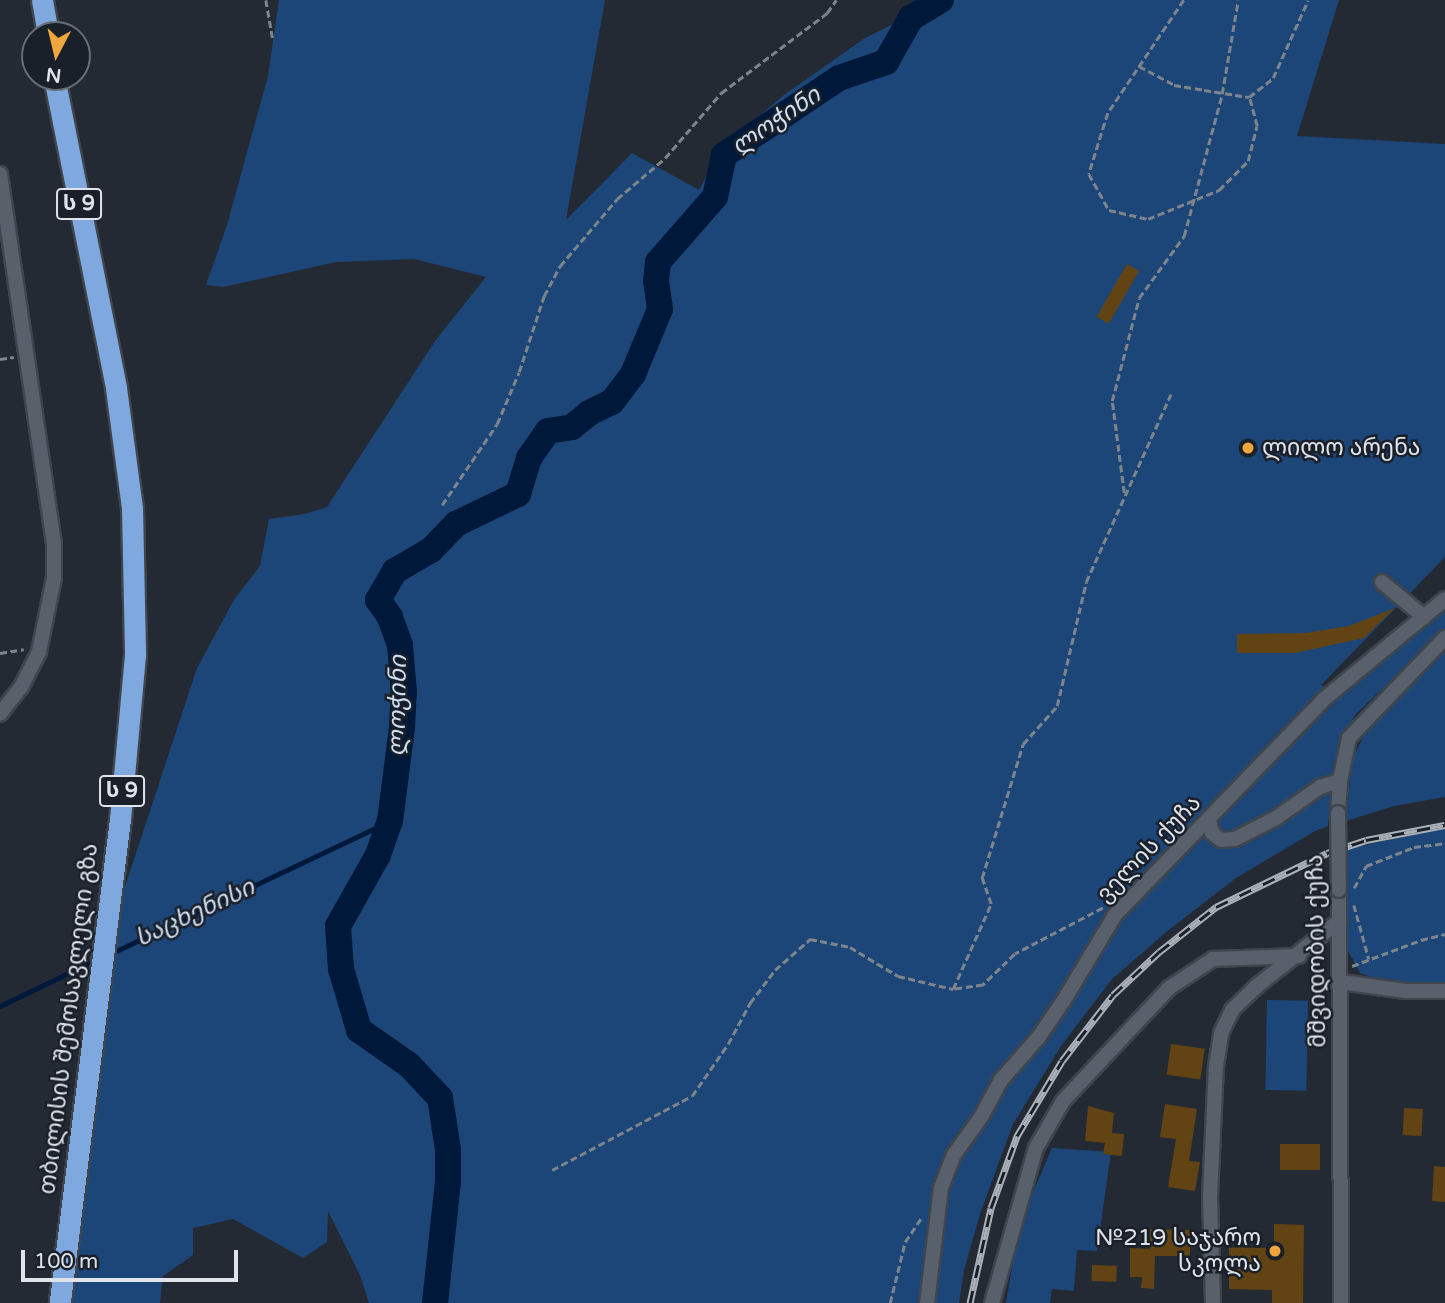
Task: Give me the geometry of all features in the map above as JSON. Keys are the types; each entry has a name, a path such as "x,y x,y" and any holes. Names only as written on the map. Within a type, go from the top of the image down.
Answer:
{"highway":[{"path":"42,0 46,21"},
{"name":"თბილისის შემოსავლელი გზა","path":"57,91 117,401 132,508 135,655 118,832 60,1303"}],"street":[{"path":"0,174 54,543 54,578 40,647 21,687 0,714"},
{"path":"0,243 7,223"},
{"path":"1382,582 1424,617"},
{"name":"ველის ქუჩა","path":"927,1303 941,1188 953,1156 981,1117 1001,1080 1038,1038 1124,905 1323,701 1445,599"},
{"name":"მშვიდობის ქუჩა","path":"1342,1303 1339,920 1346,890 1338,813 1340,781 1349,738 1445,638"},
{"path":"1209,820 1212,833 1221,840 1235,839 1276,818 1320,788 1340,781"},
{"path":"1213,1303 1210,1197 1216,1066 1221,1033 1232,1010 1257,986 1299,956 1339,920"},
{"path":"992,1303 1036,1148 1071,1092 1169,988 1213,959 1299,956"},
{"path":"1341,976 1405,991 1445,991"}],"path":[{"path":"266,0 273,38"},
{"path":"442,505 497,424 519,372 544,296 559,266 617,199 665,158 722,93 827,13 836,0"},
{"path":"1184,0 1108,113 1089,174 1108,210 1148,219 1219,190 1248,161 1257,126 1249,97"},
{"path":"1125,496 1112,401 1139,298 1184,236 1222,94 1238,0"},
{"path":"1139,66 1174,85 1249,97 1273,78 1308,0"},
{"path":"953,989 991,904 982,878 1023,744 1058,706 1086,582 1171,394"},
{"path":"0,653 40,647"},
{"path":"1346,890 1366,866 1414,847 1445,843"},
{"path":"1354,898 1369,959"},
{"path":"552,1170 692,1096 729,1044 750,1003 775,970 810,939 850,947 898,976 953,989 983,985 1015,954 1104,907 1124,905"},
{"path":"1341,976 1369,959 1445,934"},
{"path":"890,1303 905,1242 941,1188"}],"shaded area":[{"path":"279,0 605,0 566,220 632,153 699,190 721,148 784,95 865,38 893,24 926,0 1339,0 1297,136 1445,144 1445,557 1321,685 1342,695 1445,593 1445,629 1355,715 1341,739 1333,768 1328,826 1236,878 1170,929 1112,979 1061,1046 1013,1124 981,1211 964,1270 959,1303 369,1303 360,1275 328,1211 327,1242 303,1258 233,1219 193,1228 193,1255 163,1276 160,1303 72,1303 118,908 197,668 234,600 260,566 269,519 305,514 327,507 435,341 486,277 414,259 336,262 223,287 206,285 227,225 268,76"},
{"path":"1445,647 1445,797 1394,806 1346,821 1352,760 1364,735"},
{"path":"1445,828 1445,985 1385,982 1360,973 1347,949 1347,849"},
{"path":"1267,1000 1308,1001 1306,1091 1265,1090"},
{"path":"1052,1148 1111,1152 1097,1251 1077,1250 1074,1291 1052,1289 1050,1303 1006,1303 1014,1256 1028,1204"}],"building":[{"path":"1127,264 1139,271 1109,324 1096,317"},
{"path":"1395,608 1364,638 1295,653 1237,653 1237,634 1305,633 1349,626"},
{"path":"1171,1044 1205,1049 1200,1079 1167,1075"},
{"path":"1165,1104 1197,1109 1189,1161 1200,1162 1195,1191 1168,1187 1176,1139 1160,1137"},
{"path":"1088,1106 1114,1113 1112,1133 1124,1134 1122,1156 1103,1154 1105,1143 1085,1141"},
{"path":"1404,1108 1423,1109 1422,1136 1403,1135"},
{"path":"1280,1144 1320,1144 1320,1170 1280,1170"},
{"path":"1434,1166 1445,1167 1445,1202 1432,1201"},
{"path":"1274,1224 1304,1225 1303,1303 1272,1303 1272,1290 1229,1289 1229,1247 1274,1248"},
{"path":"1150,1229 1190,1230 1190,1256 1155,1256 1154,1289 1141,1288 1142,1277 1130,1277 1130,1248 1150,1249"},
{"path":"1092,1265 1117,1266 1116,1282 1091,1281"}],"waterway":[{"name":"ლოჭინი","path":"435,1303 448,1181 448,1150 440,1098 409,1065 359,1030 341,969 338,926 378,855 390,821 402,727 404,692 400,645 390,617 378,600 395,571 431,550 456,524 518,494 529,458 548,431 572,427 589,413 612,402 633,374 660,309 656,281 658,262 715,197 724,155 839,78 886,62 911,18 941,0"},
{"name":"საცხენისი","path":"112,953 390,821"},
{"name":"საცხენისი","path":"0,1006 94,961"}],"railway":[{"path":"970,1303 991,1208 1017,1136 1062,1061 1113,995 1159,952 1216,907 1327,853 1366,840 1445,825"}],"place":[{"name":"ლილო არენა","path":"1248,448"},
{"name":"№219 საჯარო სკოლა","path":"1275,1251"}]}
